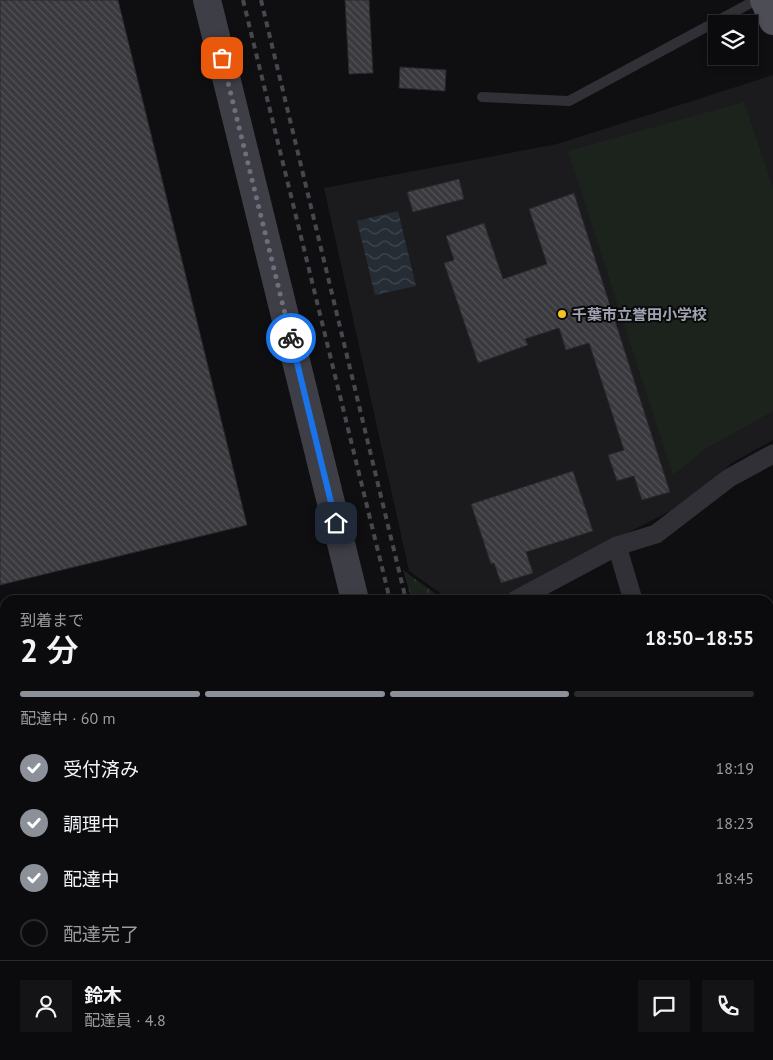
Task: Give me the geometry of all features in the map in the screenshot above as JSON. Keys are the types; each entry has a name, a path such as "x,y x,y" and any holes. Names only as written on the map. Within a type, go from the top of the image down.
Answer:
{"main road":[{"path":"764,0 773,21"}],"street":[{"path":"207,0 354,595"},
{"path":"525,595 617,546 656,534 729,478 773,454"},
{"path":"617,546 632,595"}],"lane":[{"path":"482,97 569,101 756,0"}],"shaded area":[{"name":"千葉市立誉田小学校","path":"773,75 773,440 732,463 680,506 508,595 443,595 409,571 324,188 557,144"}],"green space":[{"path":"744,102 773,188 773,411 705,449 673,475 568,151"},
{"path":"403,570 437,595 410,595"}],"water":[{"path":"398,211 416,286 375,295 357,221"}],"building":[{"path":"0,0 118,0 247,525 0,585"},
{"path":"345,0 369,0 373,73 349,74"},
{"path":"400,67 446,70 445,91 399,88"},
{"path":"459,179 464,199 413,212 407,192"},
{"path":"574,193 670,492 642,500 634,476 617,481 608,455 624,450 589,343 566,350 559,328 525,339 528,345 478,363 444,263 454,260 446,236 484,223 503,279 547,264 529,209"},
{"path":"573,471 593,531 526,552 533,573 501,583 494,563 491,564 471,504"}],"railway":[{"path":"243,0 389,595"},
{"path":"261,0 405,595"}],"way so far":[{"path":"222,58 291,338"}],"place":[{"name":"千葉市立誉田小学校","path":"562,314"}],"route":[{"path":"291,338 336,523"}]}
